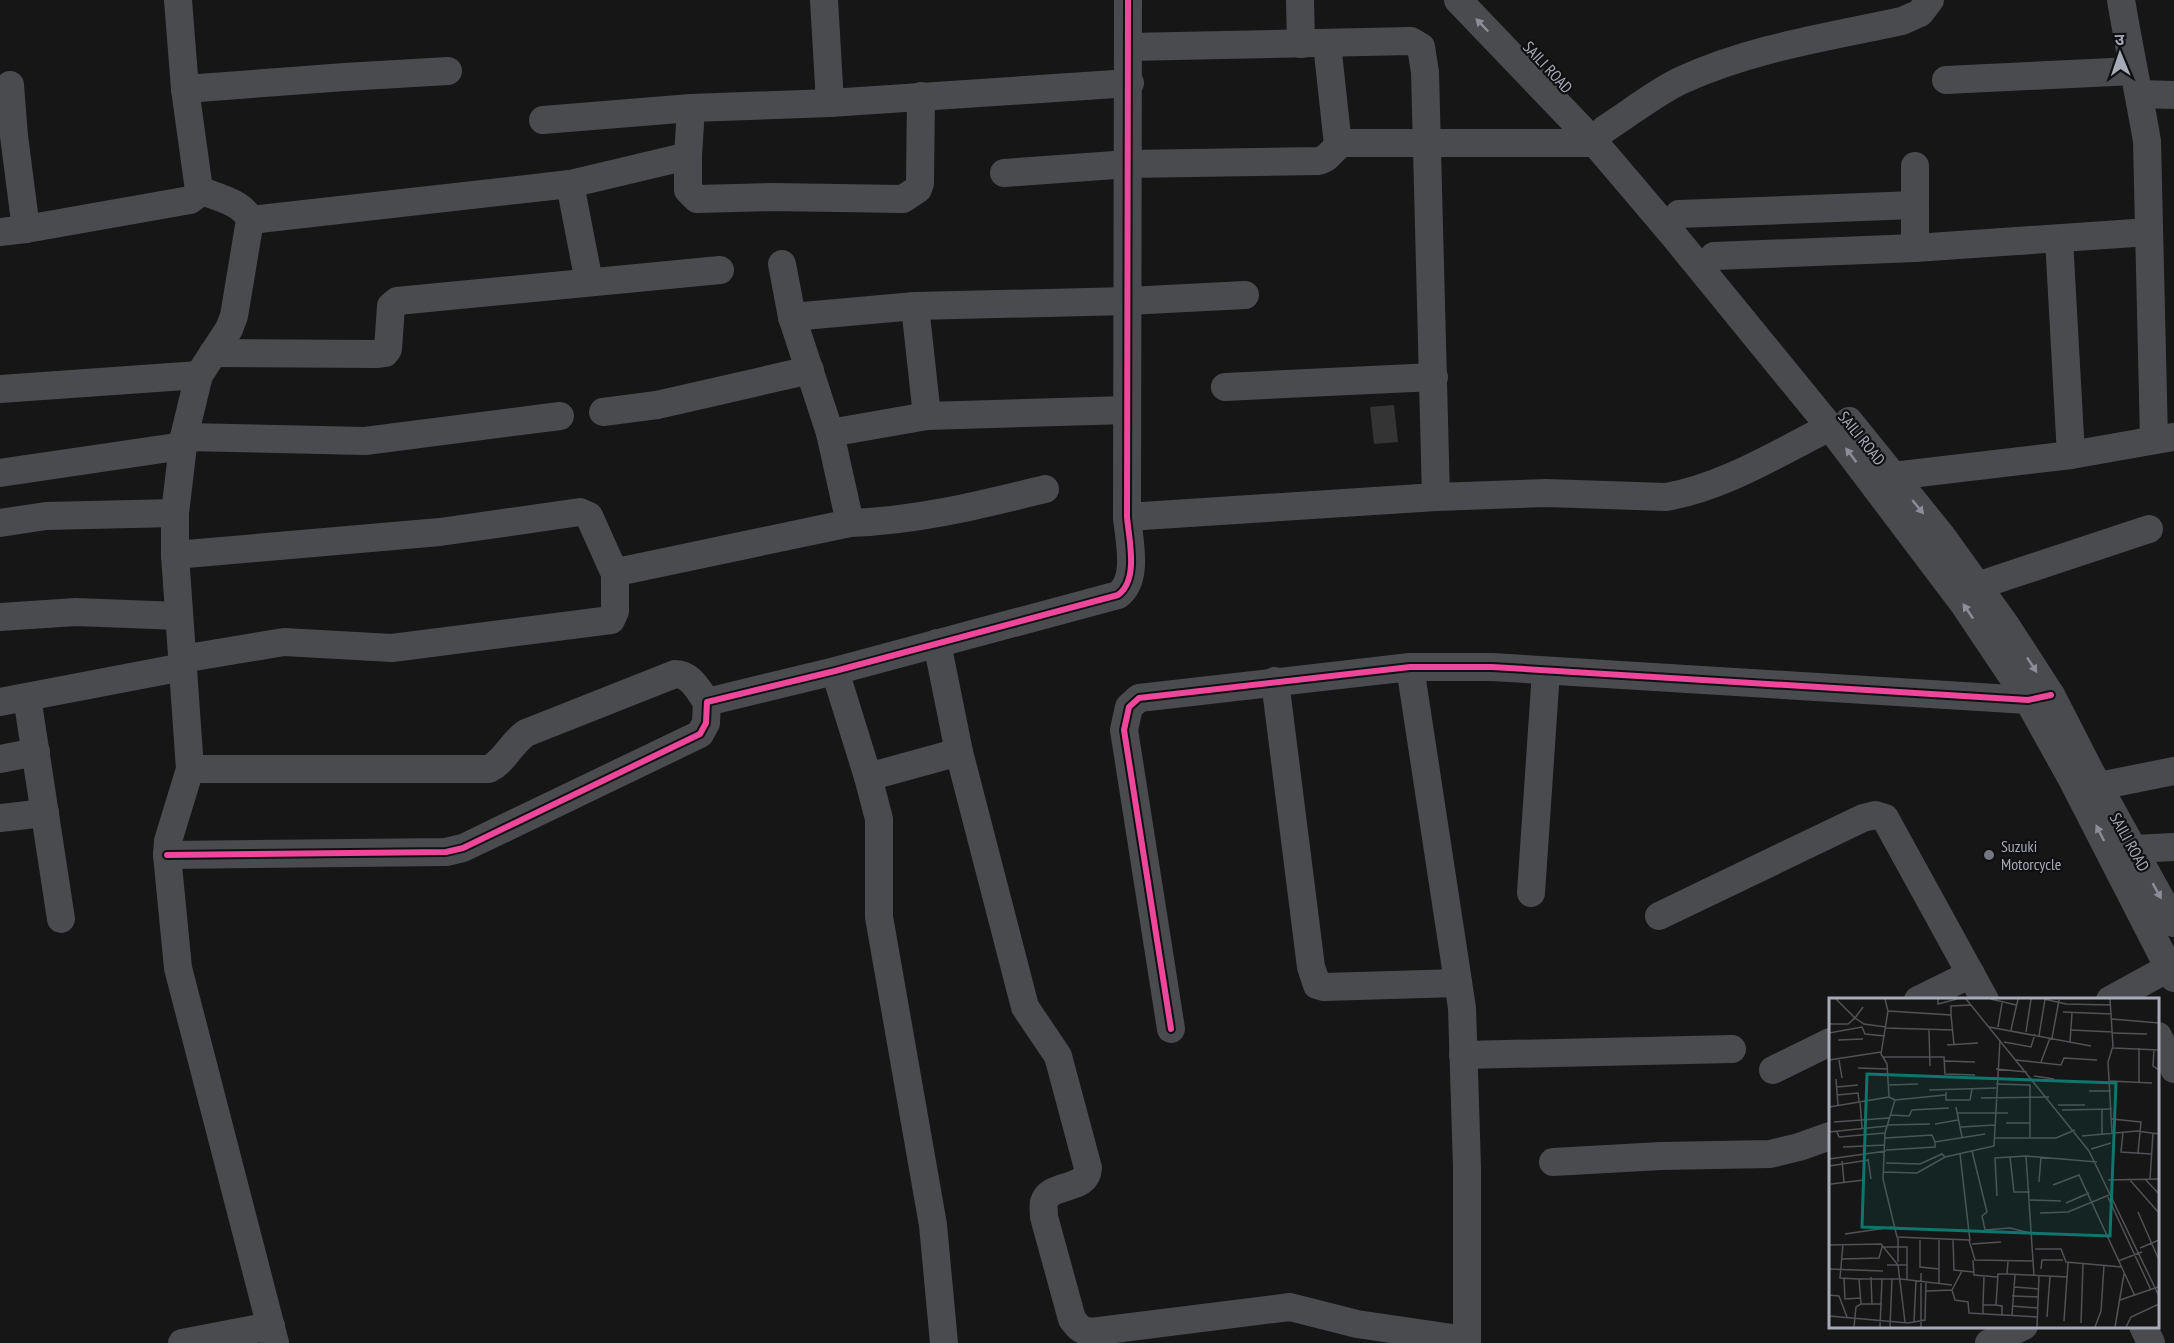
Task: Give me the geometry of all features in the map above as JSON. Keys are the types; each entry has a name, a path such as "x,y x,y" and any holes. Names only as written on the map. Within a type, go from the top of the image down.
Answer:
{"street":[{"path":"10,85 14,136 13,231 190,200 200,190 185,89 178,0"},
{"path":"824,0 830,104"},
{"path":"706,702 835,671 1118,595 1125,590 1131,574 1127,517 1130,83 1128,0"},
{"path":"1300,0 1314,44 1338,145"},
{"path":"1458,0 1600,136 1674,236 1830,427 1962,603 2040,697 2073,781 2172,970 2127,995"},
{"name":"SAILI ROAD","path":"1484,0 1600,136 1679,214 1941,535 2007,627 2040,697 2099,786 2174,923"},
{"path":"1004,173 1129,164 1318,161 1328,158 1338,145 1343,143 1600,136 1680,81 1726,62 1759,52 1902,21 1920,13 1930,0"},
{"path":"1893,476 2071,455 2164,439 2163,321 2149,232 2147,141 2121,0"},
{"path":"1129,47 1411,41 1418,43 1423,52 1425,72 1436,497"},
{"path":"185,89 448,71"},
{"path":"1946,80 2136,83 2174,95"},
{"path":"543,120 691,108 830,104 1130,83"},
{"path":"691,108 688,190 697,200 771,197 903,199 918,189 920,183 921,96"},
{"path":"250,220 570,184 688,156"},
{"path":"1915,166 1915,248"},
{"path":"570,184 589,282"},
{"path":"182,1343 273,1335 178,968 167,855 168,841 190,769 175,555 175,513 183,442 206,364 229,329 234,316 250,220 240,206 200,190"},
{"path":"1679,214 1915,205"},
{"path":"1714,256 1915,248 2149,232"},
{"path":"2059,239 2071,455"},
{"path":"782,264 792,317 830,433 850,522"},
{"path":"0,389 206,364 385,353 388,349 391,306 397,301 720,270"},
{"path":"792,317 915,306 1128,301 1245,295"},
{"path":"915,306 927,416"},
{"path":"603,412 657,405 810,370"},
{"path":"1225,387 1434,377"},
{"path":"830,433 927,416 1127,410"},
{"path":"0,473 183,442 365,441 560,416"},
{"path":"1127,517 1436,497 1546,493 1666,497 1684,494 1735,474 1830,427"},
{"path":"615,574 850,522 877,522 941,514 1045,489"},
{"path":"61,920 36,753 14,700 284,642 392,648 611,620 615,611 615,574 589,516 580,512 440,532 175,555"},
{"path":"0,523 46,516 175,513"},
{"path":"1977,586 2149,529"},
{"path":"0,617 76,612 179,616"},
{"path":"937,643 959,752 1025,1007 1058,1056 1088,1167 1087,1177 1050,1193 1043,1203 1044,1217 1072,1319 1077,1327 1091,1332 1290,1307 1357,1324 1466,1342 1467,1167 1462,1008 1410,667"},
{"path":"1171,1029 1124,730 1125,715 1129,707 1139,698 1410,667 1492,667 2040,697"},
{"path":"835,671 879,819 879,917 933,1225 944,1343"},
{"path":"1530,892 1546,671"},
{"path":"167,855 446,852 463,848 700,734 706,723 706,702 691,680 682,674 675,674 526,734 519,738 498,765 489,769 190,769"},
{"path":"1275,681 1311,967 1317,985 1324,987 1458,983"},
{"path":"868,777 959,752"},
{"path":"0,759 36,753"},
{"path":"2099,786 2174,771"},
{"path":"0,818 45,813"},
{"path":"1659,916 1863,818 1875,815 1885,818 1983,998"},
{"path":"2134,849 2174,847"},
{"path":"1920,998 1971,974"},
{"path":"2159,1040 2174,1069"},
{"path":"1773,1070 1829,1042"},
{"path":"1463,1055 1732,1049"},
{"path":"1553,1162 1661,1156 1770,1154 1799,1148 1829,1136"},
{"path":"1989,1343 2020,1328"},
{"path":"2144,1328 2151,1343"}],"building":[{"path":"1394,405 1398,442 1374,444 1370,407"}],"cycle path":[{"path":"167,855 446,852 463,848 700,734 706,723 707,702 835,671 1118,595 1129,580 1131,570 1127,517 1128,0"},
{"path":"1171,1029 1124,730 1129,707 1139,698 1410,667 1492,667 2028,700 2051,695"}],"place":[{"name":"Suzuki Motorcycle","path":"1989,855"}]}
